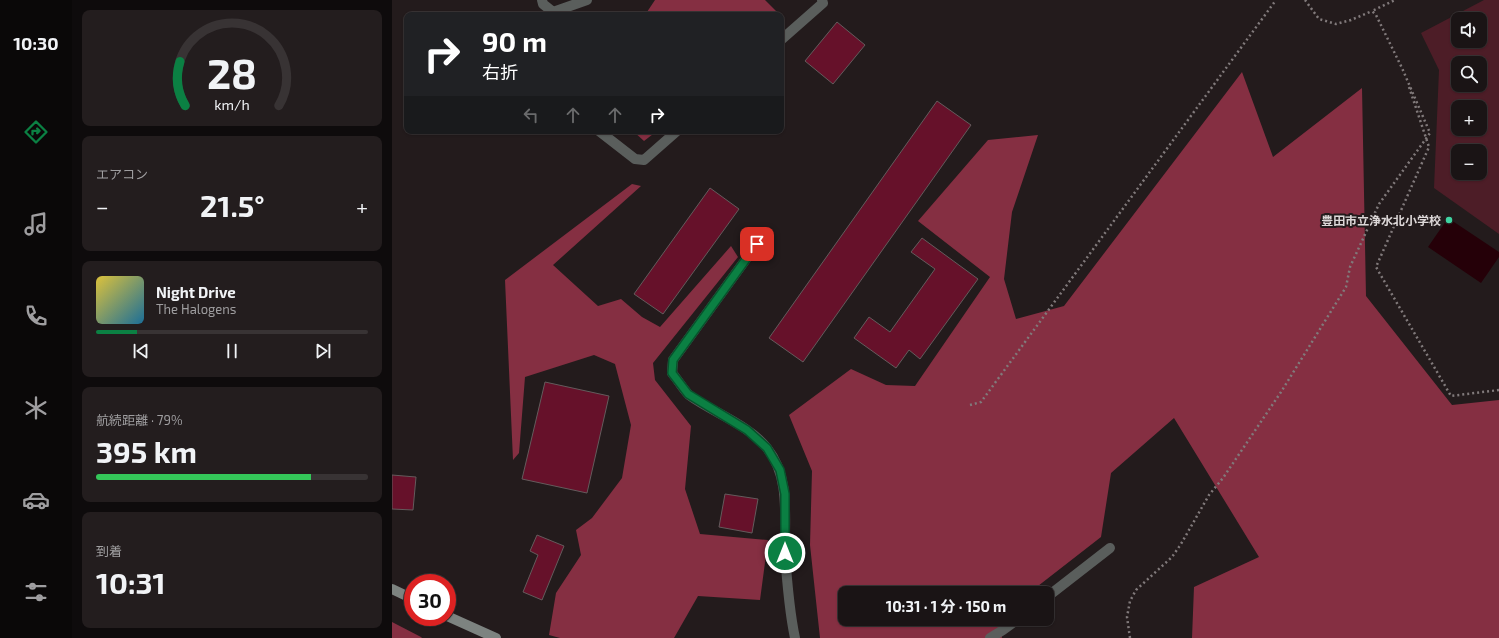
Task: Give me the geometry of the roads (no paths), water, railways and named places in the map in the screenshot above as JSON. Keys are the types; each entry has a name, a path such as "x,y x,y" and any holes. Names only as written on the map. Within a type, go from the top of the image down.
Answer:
{"street":[{"path":"542,0 543,4 551,12"},
{"path":"558,12 587,0"},
{"path":"784,37 824,3 822,0"},
{"path":"603,134 635,159 644,160 674,134"},
{"path":"757,244 673,360 672,373 688,394 747,430 767,448 780,470 785,494 785,553 790,617 795,638"},
{"path":"1054,592 1110,548"},
{"path":"392,589 404,595"},
{"path":"456,620 496,638"},
{"path":"990,638 1008,626"}],"place":[{"name":"豊田市立浄水北小学校","path":"1449,220"}]}
